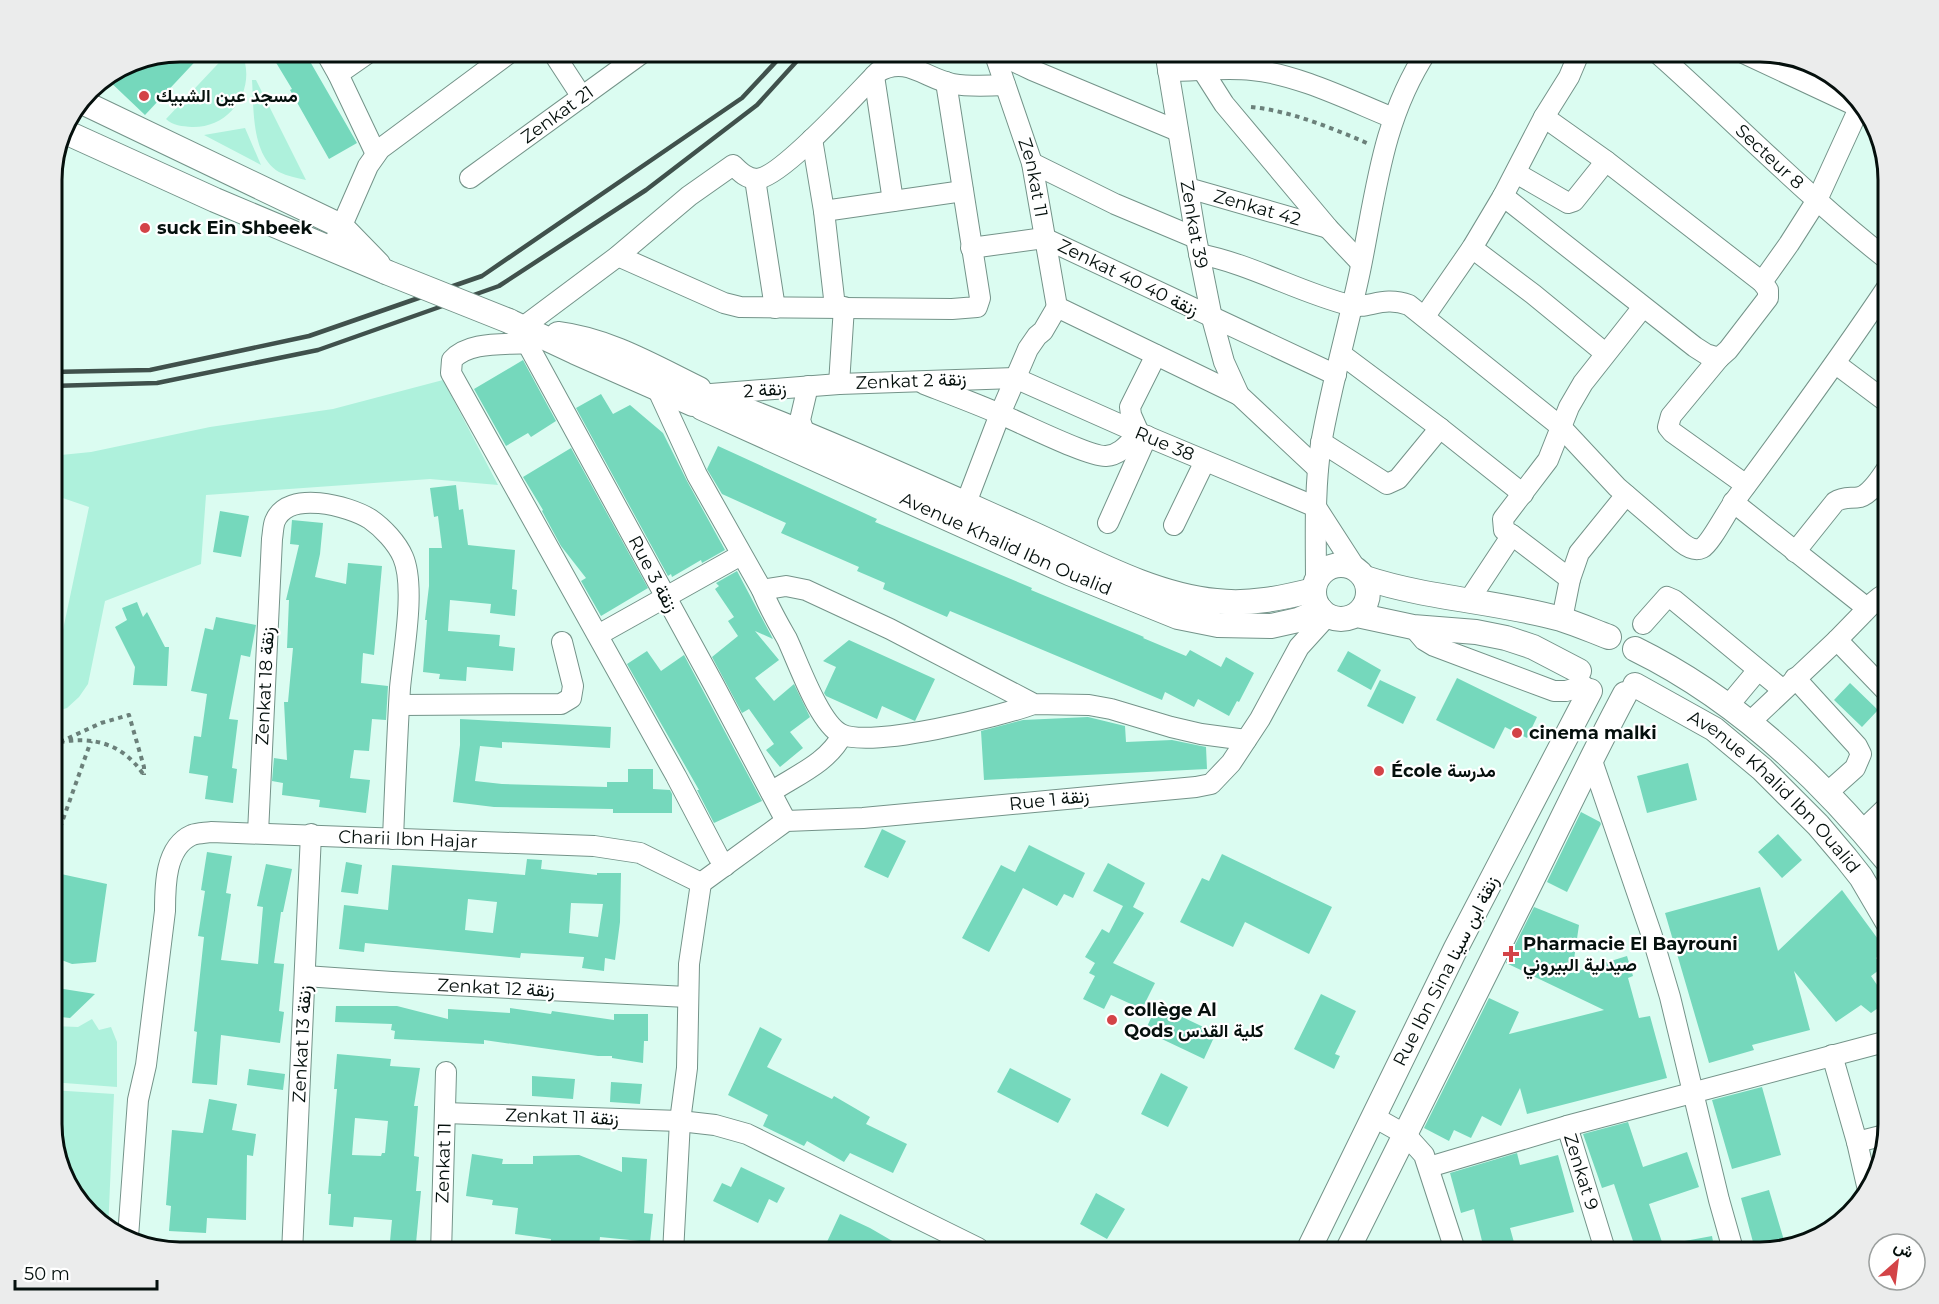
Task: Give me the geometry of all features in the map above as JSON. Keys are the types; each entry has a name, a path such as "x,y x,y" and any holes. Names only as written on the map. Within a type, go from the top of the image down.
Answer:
{"main road":[{"name":"Avenue Khalid Ibn Oualid","path":"88,105 341,226 386,272"},
{"name":"Avenue Khalid Ibn Oualid","path":"70,134 215,200 657,388 703,398 804,432 1094,561 1172,593 1214,601 1246,603 1320,600"},
{"name":"Avenue Khalid Ibn Oualid","path":"520,330 570,335 602,344 703,398 1069,573 1178,617 1218,625 1271,626 1298,620 1320,600"},
{"path":"1361,573 1369,594 1363,609 1357,615 1341,619 1320,600 1323,572 1330,567 1348,565 1397,588 1469,600 1562,620 1609,637"},
{"path":"1357,615 1413,627 1476,632 1506,638 1533,647 1584,683 1598,696 1607,699 1630,690 1640,676 1641,667 1635,649 1619,638 1599,638 1583,651 1579,660 1584,683"},
{"name":"Avenue Khalid Ibn Oualid","path":"1635,649 1697,683 1750,722 1827,793 1878,850"},
{"name":"Rue Ibn Sina زنقة ابن سينا","path":"1312,1242 1584,683"},
{"name":"Avenue Khalid Ibn Oualid","path":"1630,690 1714,729 1762,769 1818,825 1846,858 1861,877 1878,906"},
{"name":"Rue Ibn Sina زنقة ابن سينا","path":"1352,1242 1591,758 1630,690"}],"street":[{"path":"331,62 376,154"},
{"path":"338,74 355,62"},
{"path":"331,250 368,166 376,154 497,62"},
{"path":"559,62 582,98"},
{"name":"Zenkat 21","path":"470,178 630,62"},
{"name":"Zenkat 11","path":"997,62 1032,163 1057,307"},
{"path":"1016,62 1178,131"},
{"name":"Zenkat 39","path":"1167,62 1212,318 1224,362 1239,395"},
{"path":"1320,600 1316,507 1321,442 1361,264 1383,150 1393,118 1412,74 1420,62"},
{"path":"1425,316 1472,248 1503,196 1575,62"},
{"name":"Secteur 8","path":"1668,62 1816,200 1878,246"},
{"path":"1764,62 1846,100"},
{"path":"725,866 717,856 676,776 451,373 452,360 463,351 520,330 618,256 689,196 733,165 745,176 755,179 764,178 774,172 812,139 874,76 886,67 901,66 946,82 971,86 1005,86"},
{"path":"1168,71 1229,68 1255,70 1292,79 1393,118"},
{"path":"1203,71 1224,104 1361,264"},
{"path":"874,76 892,201"},
{"path":"618,256 730,305 745,308 952,309 977,307 980,298 946,82"},
{"path":"1762,282 1816,200 1858,114"},
{"path":"1544,117 1606,161 1762,282 1768,290 1768,298 1728,350 1671,416 1668,427 1746,485"},
{"path":"812,139 839,307 839,384"},
{"path":"1516,173 1568,203 1574,201 1606,161"},
{"path":"1032,163 1223,259 1352,306 1386,300 1397,300 1408,305 1425,316 1561,427 1590,460 1626,495 1689,548 1697,549 1704,546 1746,485 1836,364 1878,301"},
{"path":"755,179 775,308"},
{"name":"Zenkat 42","path":"1188,188 1328,228"},
{"path":"824,211 963,191"},
{"path":"1503,196 1695,347 1719,358"},
{"path":"971,249 1044,238"},
{"name":"Zenkat 40 زنقة 40","path":"1044,238 1336,375"},
{"path":"1472,248 1605,353"},
{"path":"966,503 1015,378 1033,341 1043,331 1057,307"},
{"name":"Zenkat 39","path":"1057,307 1239,395 1318,469"},
{"path":"1570,579 1504,530 1503,519 1548,460 1573,398 1605,353 1643,307"},
{"name":"Rue 3 زنقة","path":"520,330 786,821"},
{"path":"1341,354 1440,428 1522,494"},
{"path":"1143,435 1131,416 1130,407 1156,355"},
{"path":"1836,364 1878,396"},
{"name":"Zenkat 2 زنقة","path":"808,386 1015,378"},
{"name":"Rue 38","path":"1015,378 1143,435 1316,507"},
{"path":"916,381 1102,456 1114,455 1143,435"},
{"name":"زنقة 2","path":"703,398 808,386 800,420 804,432"},
{"path":"657,388 697,475 762,590 818,706 834,729 842,735 875,736 931,730 983,719 1034,704 1080,705 1111,709 1201,734 1246,740"},
{"path":"1321,442 1387,484 1398,479 1440,428"},
{"path":"1108,523 1143,435"},
{"path":"1174,525 1205,460"},
{"path":"1795,552 1835,502 1842,498 1866,494 1878,479"},
{"path":"1562,620 1570,579 1579,554 1626,495"},
{"path":"1734,502 1867,608"},
{"name":"Zenkat 18 زنقة","path":"258,833 272,539 275,521 280,513 291,505 307,503 330,505 354,511 373,521 402,554 407,572 408,611 400,705"},
{"path":"1316,507 1361,573"},
{"path":"1469,600 1512,535"},
{"path":"598,635 741,555"},
{"path":"762,590 786,586 806,590 890,629 1034,704"},
{"path":"1643,624 1666,597 1674,600 1758,670 1789,684 1857,746 1861,754 1855,768 1827,793"},
{"path":"1750,722 1878,599"},
{"name":"Rue 1 زنقة","path":"786,821 863,818 1196,787 1211,783 1231,764 1260,719 1299,647 1320,600"},
{"path":"1413,627 1424,640 1434,646 1554,691 1566,691 1584,683"},
{"path":"1837,640 1878,683"},
{"path":"393,839 400,705 561,704 571,698 573,686 562,642"},
{"path":"1728,706 1758,670"},
{"path":"771,792 826,756 837,745 842,735"},
{"path":"1591,758 1652,936 1670,998 1731,1242"},
{"path":"1862,831 1878,818"},
{"path":"674,1242 680,1121 687,1068 687,997 693,929 701,883 786,821"},
{"name":"Charii Ibn Hajar","path":"128,1231 138,1100 146,1065 168,868 181,841 194,834 211,832 558,843 640,853 701,883"},
{"name":"Zenkat 13 زنقة","path":"293,1242 311,834"},
{"name":"Zenkat 12 زنقة","path":"305,976 687,997"},
{"path":"1429,1167 1567,1126 1878,1044"},
{"path":"1832,1055 1865,1177"},
{"name":"Zenkat 11","path":"441,1242 446,1072"},
{"name":"Zenkat 11 زنقة","path":"445,1113 680,1121 715,1125 747,1134 966,1242"},
{"path":"1374,1117 1406,1135 1424,1155 1453,1242"},
{"name":"Zenkat 9","path":"1567,1126 1603,1242"},
{"path":"1857,1142 1876,1137"}],"path":[{"path":"1224,104 1266,109 1340,131 1383,150"},
{"path":"62,741 101,723 129,715 144,768 144,776 132,758 121,750 91,741 62,742"},
{"path":"62,822 91,741"}],"green space":[{"path":"220,62 244,62 246,78 244,91 230,113 219,121 192,127 181,126 166,119"},
{"path":"252,80 256,80 306,180 279,172 263,155 256,131"},
{"path":"245,128 261,165 204,135"},
{"path":"443,380 498,485 430,479 206,495 201,564 105,601 88,684 79,697 62,710 62,635 89,507 62,498 62,455 91,452 210,427 333,409"},
{"path":"92,1019 99,1030 111,1027 117,1042 117,1087 62,1083 62,1026 78,1027"},
{"path":"62,1091 114,1094 109,1218 81,1190 68,1162 62,1132"}],"building":[{"name":"مسجد عين الشبيك","path":"195,62 145,115 112,83 127,74 149,66"},
{"path":"276,62 310,62 357,143 329,159 290,90 292,89"},
{"path":"523,360 556,421 531,437 528,433 506,446 474,389"},
{"path":"601,394 613,414 630,405 663,433 725,550 702,563 701,560 672,577 671,574 668,576 576,408"},
{"path":"718,446 877,519 875,522 1143,638 1186,656 1190,650 1221,667 1226,657 1254,673 1229,716 1198,699 1194,707 1165,692 1162,700 950,611 947,617 883,589 885,583 857,571 859,567 781,533 786,523 722,494 707,469"},
{"path":"571,448 648,588 601,616 581,581 586,578 561,546 523,477"},
{"path":"456,485 459,510 463,509 468,545 515,550 512,589 517,590 515,616 490,613 491,604 450,600 448,631 500,635 499,646 515,648 513,671 467,667 466,681 439,679 440,674 423,672 429,586 429,548 442,548 438,516 434,517 430,488"},
{"path":"220,511 249,516 241,557 213,552"},
{"path":"292,520 323,523 315,577 346,584 348,563 382,566 374,655 363,653 361,683 388,686 386,720 372,719 369,751 354,750 350,778 370,780 366,813 319,807 320,800 282,795 283,783 272,781 274,758 287,760 284,702 288,702 293,648 287,648 289,600 286,600 299,545 290,544"},
{"path":"737,571 773,639 755,631 779,660 755,678 774,701 794,684 810,717 790,732 803,748 780,767 766,750 774,744 749,709 742,713 712,657 738,636 728,621 734,617 715,589 719,586 716,583"},
{"path":"137,602 143,617 147,612 165,647 169,647 167,686 133,685 135,667 115,627 127,620 122,608"},
{"path":"216,617 256,625 250,657 241,655 229,719 238,720 232,768 237,769 233,803 205,799 208,776 189,773 194,736 201,737 207,694 191,691 205,628 213,630"},
{"path":"849,640 935,679 915,721 882,706 877,719 826,696 824,693 836,667 823,661"},
{"path":"647,651 661,671 684,655 762,801 714,823 697,790 699,790 627,664"},
{"path":"1348,651 1381,670 1371,690 1337,671"},
{"path":"1457,678 1537,717 1527,738 1505,727 1494,749 1436,720"},
{"path":"1380,680 1416,697 1403,724 1367,706"},
{"path":"1850,683 1878,710 1862,727 1834,700"},
{"path":"1088,717 1125,726 1126,742 1172,740 1206,747 1207,769 984,780 981,731 1023,720"},
{"path":"460,719 611,727 610,748 502,742 502,748 480,746 475,781 607,787 607,782 628,782 628,769 653,769 653,789 670,790 672,813 613,813 613,809 494,807 453,802 460,745"},
{"path":"1688,763 1697,800 1647,813 1637,776"},
{"path":"1581,812 1601,824 1567,892 1547,882"},
{"path":"882,829 906,841 888,878 864,867"},
{"path":"1778,834 1802,860 1782,878 1758,852"},
{"path":"1029,845 1085,873 1073,898 1064,894 1057,906 1023,888 989,952 962,938 1001,865 1015,872"},
{"path":"207,852 232,856 226,893 231,894 221,960 258,964 263,907 257,906 266,864 292,869 283,912 281,912 274,963 284,964 279,1011 284,1012 280,1043 221,1035 217,1085 192,1083 197,1032 194,1031 204,937 198,936 205,891 201,890"},
{"path":"1222,854 1332,907 1309,954 1245,922 1233,947 1180,922 1202,878 1209,881"},
{"path":"527,859 542,860 541,869 597,875 597,873 621,873 620,922 615,960 605,958 604,971 582,968 584,957 521,953 520,958 365,943 364,952 339,949 344,905 388,910 392,865 525,875","holes":["468,899 497,902 493,933 465,930","571,903 603,904 598,937 569,933"]},
{"path":"346,862 362,865 358,894 341,892"},
{"path":"1108,863 1145,883 1133,907 1144,913 1113,963 1155,983 1142,1009 1111,995 1104,1009 1083,999 1095,976 1089,973 1095,963 1085,957 1102,929 1109,933 1123,906 1093,891"},
{"path":"62,874 107,884 96,962 72,964 62,960"},
{"path":"1760,887 1778,951 1842,890 1878,939 1878,956 1876,958 1878,971 1871,976 1878,986 1878,1008 1871,1013 1861,1005 1836,1022 1794,971 1810,1030 1752,1045 1754,1050 1709,1063 1665,913"},
{"path":"1534,907 1579,925 1572,973 1627,956 1633,976 1628,978 1639,1018 1650,1016 1667,1078 1527,1114 1520,1088 1501,1126 1482,1116 1471,1138 1454,1130 1449,1141 1424,1128 1489,998 1519,1012 1509,1034 1604,1010 1506,963"},
{"path":"62,989 95,994 70,1018 62,1017"},
{"path":"1321,994 1356,1011 1335,1054 1340,1056 1334,1069 1294,1049"},
{"path":"1157,1005 1216,1033 1204,1059 1145,1031"},
{"path":"336,1006 397,1006 448,1019 448,1009 510,1013 510,1008 551,1014 552,1011 614,1020 614,1014 648,1014 648,1041 644,1041 643,1063 612,1058 612,1056 484,1040 484,1044 394,1039 395,1031 391,1030 392,1024 335,1022"},
{"path":"760,1027 782,1039 767,1067 832,1099 834,1096 870,1117 866,1124 907,1144 893,1173 850,1153 844,1162 807,1141 804,1146 763,1126 768,1115 728,1095"},
{"path":"337,1054 391,1059 390,1066 420,1068 414,1106 418,1106 414,1156 419,1157 416,1191 421,1191 416,1242 390,1241 392,1220 354,1217 353,1227 329,1225 331,1194 328,1194 337,1089 334,1089","holes":["355,1118 388,1121 385,1153 381,1156 352,1155"]},
{"path":"1010,1068 1071,1099 1058,1123 997,1092"},
{"path":"249,1069 285,1074 283,1090 247,1085"},
{"path":"1161,1073 1188,1087 1168,1127 1141,1114"},
{"path":"532,1076 575,1079 573,1099 532,1096"},
{"path":"611,1082 642,1084 640,1104 610,1102"},
{"path":"1762,1087 1781,1155 1732,1169 1712,1100"},
{"path":"209,1099 237,1104 232,1130 256,1134 253,1156 247,1155 246,1220 207,1218 206,1233 169,1231 171,1206 166,1205 172,1130 203,1133"},
{"path":"1628,1122 1643,1167 1687,1152 1699,1187 1649,1204 1662,1242 1633,1242 1614,1184 1602,1188 1583,1134"},
{"path":"1517,1153 1520,1165 1558,1155 1574,1212 1510,1228 1514,1242 1482,1242 1474,1209 1461,1213 1450,1173"},
{"path":"472,1154 503,1159 502,1164 533,1164 533,1156 579,1155 622,1172 622,1157 647,1159 644,1213 653,1214 650,1242 600,1237 599,1242 551,1242 551,1239 515,1234 518,1208 492,1205 493,1200 466,1196"},
{"path":"741,1167 785,1188 777,1203 769,1199 758,1223 713,1201 722,1183 731,1187"},
{"path":"1769,1190 1784,1240 1753,1242 1741,1198"},
{"path":"1096,1193 1125,1209 1107,1239 1080,1224"},
{"path":"840,1214 894,1242 827,1242"},
{"path":"1712,1236 1713,1242 1679,1242"}],"railway":[{"path":"62,372 150,370 309,336 482,276 742,98 776,62"},
{"path":"62,386 157,383 318,350 499,286 646,190 757,105 796,62"}],"place":[{"name":"مسجد عين الشبيك","path":"144,96"},
{"name":"suck Ein Shbeek","path":"145,228"},
{"name":"cinema malki","path":"1517,733"},
{"name":"École مدرسة","path":"1379,771"},
{"name":"Pharmacie El Bayrouni صيدلية البيروني","path":"1511,954"},
{"name":"collège Al Qods كلية القدس","path":"1112,1020"}]}
